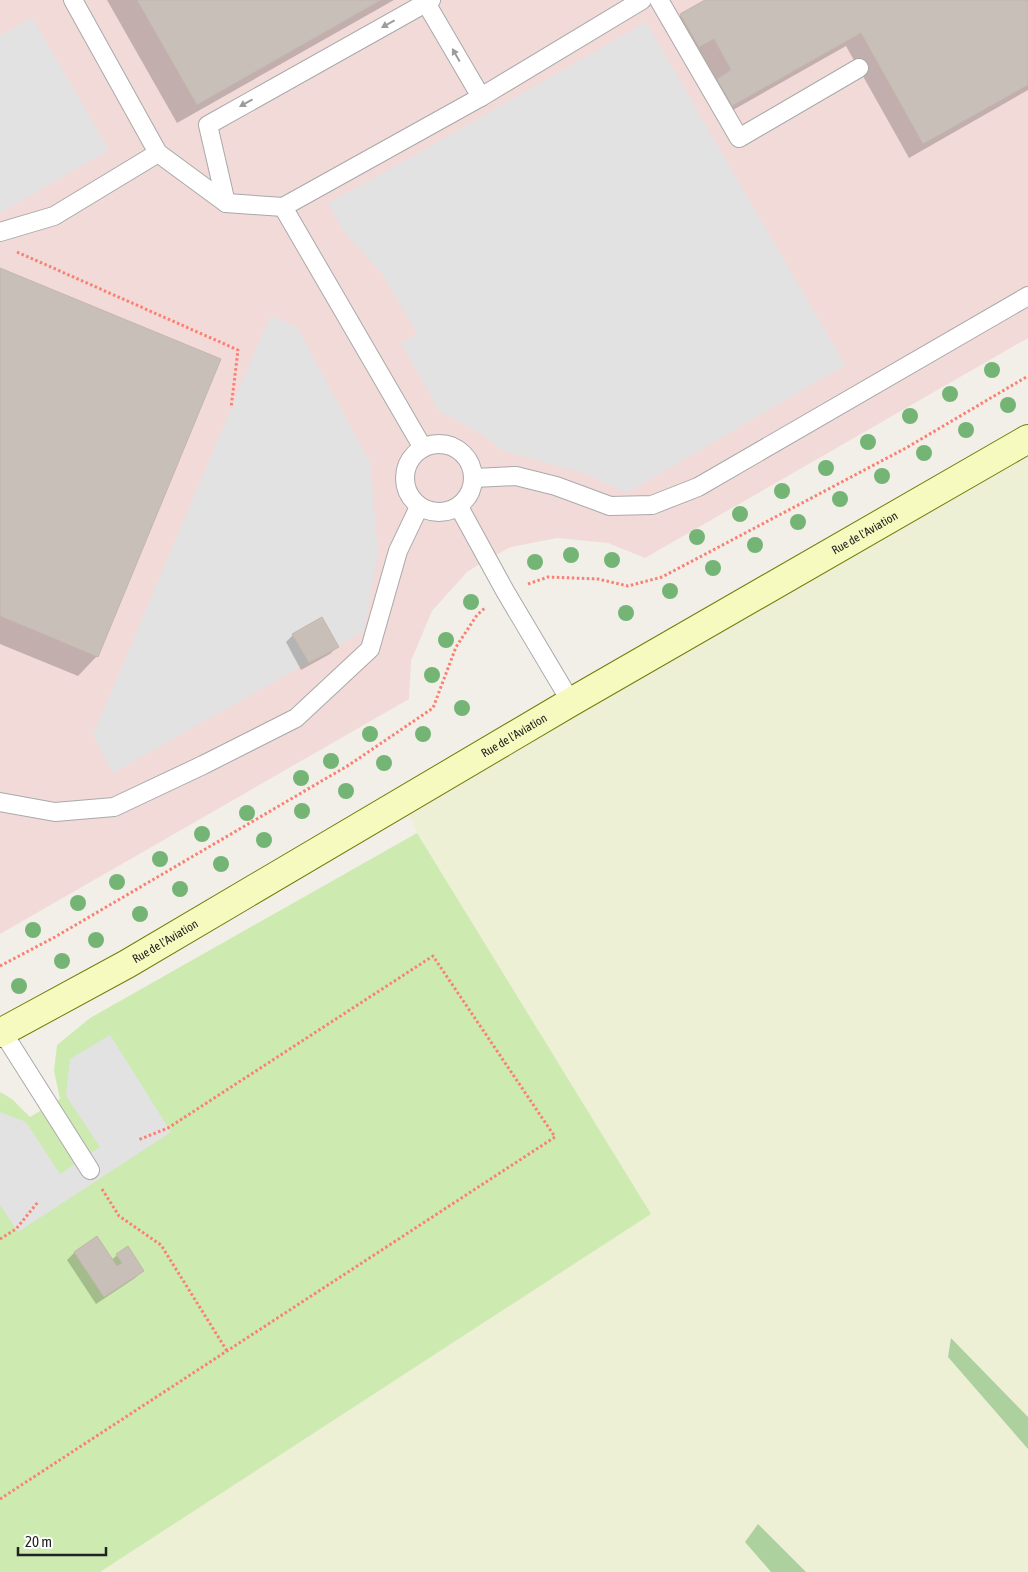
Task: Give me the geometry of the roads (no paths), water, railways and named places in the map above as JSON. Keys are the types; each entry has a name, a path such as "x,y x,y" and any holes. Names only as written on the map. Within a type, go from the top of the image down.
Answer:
{"street":[{"name":"Rue de l'Aviation","path":"1,1032 127,964 572,702 1028,439"}],"lane":[{"path":"72,0 158,153 226,203 284,207 481,97 642,0"},
{"path":"659,0 739,138 859,68"},
{"path":"226,203 208,125 428,1 481,97"},
{"path":"0,232 54,216 158,153"},
{"path":"284,207 423,448"},
{"path":"474,478 516,476 556,486 610,506 652,505 698,487 1028,296"},
{"path":"437,443 450,445 463,453 471,464 474,478 472,490 467,499 459,507 446,512 432,512 419,507 411,500 405,479 406,467 413,456 423,448 437,443"},
{"path":"0,802 55,812 114,806 203,765 296,718 370,650 398,551 419,507"},
{"path":"459,507 505,591 572,702"},
{"path":"1,1032 90,1170"}]}
